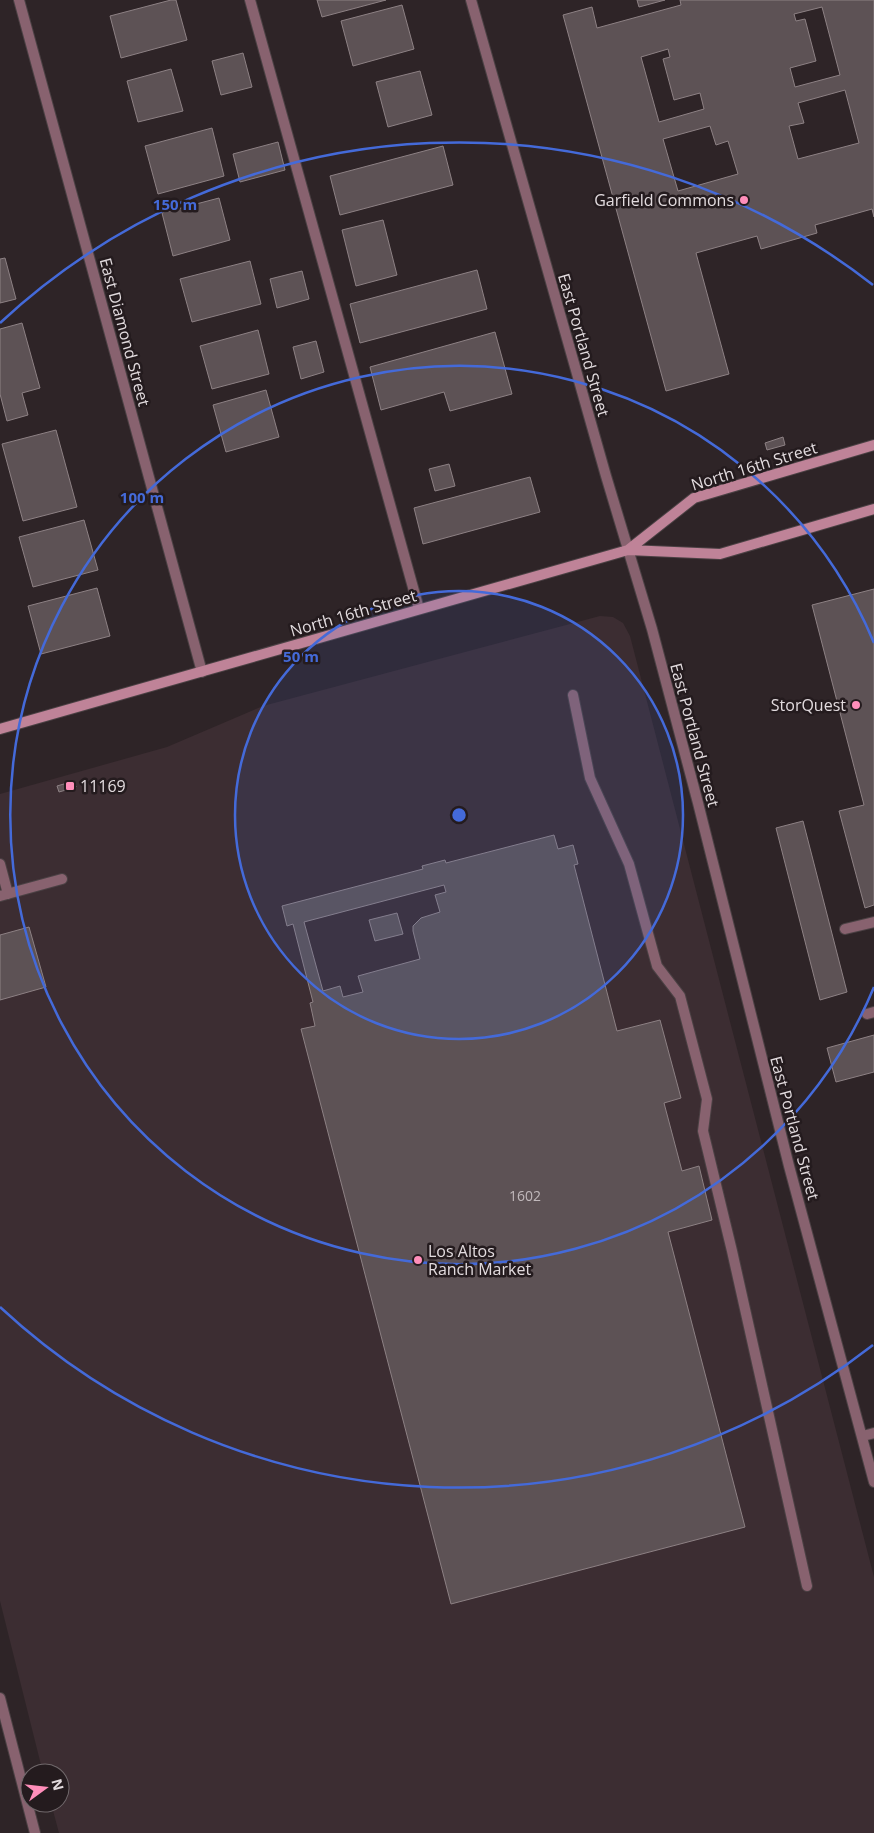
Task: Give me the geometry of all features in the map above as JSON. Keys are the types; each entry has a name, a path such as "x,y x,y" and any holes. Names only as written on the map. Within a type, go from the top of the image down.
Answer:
{"main road":[{"name":"North 16th Street","path":"628,550 694,498 874,445"},
{"name":"North 16th Street","path":"0,730 628,550 720,554 874,509"}],"street":[{"name":"East Diamond Street","path":"19,0 202,672"},
{"path":"250,0 419,609"},
{"name":"East Portland Street","path":"471,0 652,629 693,783 789,1166 874,1482"},
{"path":"573,695 590,778 629,864 657,966 680,996 707,1099 702,1131 732,1251 807,1586"},
{"path":"0,864 4,895 62,879"},
{"path":"845,929 874,922"},
{"path":"862,1436 874,1433"},
{"path":"0,1698 35,1833"}],"shaded area":[{"path":"600,616 613,617 623,623 630,636 874,1577 874,1833 59,1833 54,1813 70,1813 70,1763 40,1763 0,1601 0,794 167,747 263,706"}],"building":[{"path":"176,0 187,40 121,58 110,16"},
{"path":"317,0 386,0 322,17"},
{"path":"637,0 665,0 639,7"},
{"name":"Garfield Commons","path":"680,0 874,0 874,217 872,209 815,225 817,233 761,249 757,236 696,253 729,374 666,391 563,15 592,7 597,28 681,5","holes":["822,7 840,75 795,87 790,68 816,61 805,19 796,21 794,14","668,49 670,57 663,59 674,100 700,93 704,109 659,122 641,57","845,90 859,143 798,159 789,126 804,123 798,103","710,126 716,145 728,141 738,174 678,191 663,139"]},
{"path":"402,5 414,49 353,66 341,21"},
{"path":"243,53 252,87 221,95 212,61"},
{"path":"171,69 183,111 138,122 127,81"},
{"path":"420,71 432,115 388,127 376,82"},
{"path":"212,128 224,176 158,194 145,146"},
{"path":"278,142 285,170 240,182 233,154"},
{"path":"443,146 453,185 340,215 330,176"},
{"path":"219,198 230,240 173,256 162,213"},
{"path":"383,220 397,275 356,286 342,230"},
{"path":"5,258 16,299 0,303 0,259"},
{"path":"250,261 261,304 192,322 180,279"},
{"path":"477,270 487,309 360,343 350,304"},
{"path":"302,271 309,299 277,308 270,279"},
{"path":"22,323 40,388 22,393 28,415 7,421 0,394 0,329"},
{"path":"258,330 269,374 212,389 200,346"},
{"path":"495,332 512,394 450,411 444,392 381,410 370,367"},
{"path":"316,341 324,372 301,379 293,347"},
{"path":"266,390 279,437 226,452 213,405"},
{"path":"56,430 77,507 23,521 2,444"},
{"path":"783,437 785,445 767,450 765,443"},
{"path":"449,464 455,486 435,491 429,469"},
{"path":"530,477 540,512 423,544 414,508"},
{"path":"84,520 98,570 33,587 19,537"},
{"path":"97,588 110,636 41,654 28,606"},
{"name":"StorQuest","path":"874,589 874,905 865,908 839,811 864,805 812,605"},
{"path":"74,781 76,787 59,792 57,786"},
{"path":"803,821 847,992 820,1000 776,828"},
{"path":"554,835 558,849 573,845 578,864 574,865 617,1031 660,1020 681,1098 664,1103 682,1171 699,1166 712,1220 668,1232 745,1527 451,1604 301,1029 315,1026 310,1003 313,1002 293,924 287,926 282,906 423,869 422,866 445,860 446,863","holes":["444,885 446,892 435,895 440,912 421,918 413,926 420,959 358,976 363,992 343,997 340,986 323,991 304,922"]},
{"path":"397,913 403,934 375,941 369,920"},
{"path":"29,927 46,987 0,1000 0,935"},
{"path":"874,1035 874,1072 836,1082 827,1048"}],"place":[{"name":"Garfield Commons","path":"744,200"},
{"name":"StorQuest","path":"856,705"},
{"name":"11169","path":"70,786"},
{"name":"Los Altos Ranch Market","path":"418,1260"}]}
